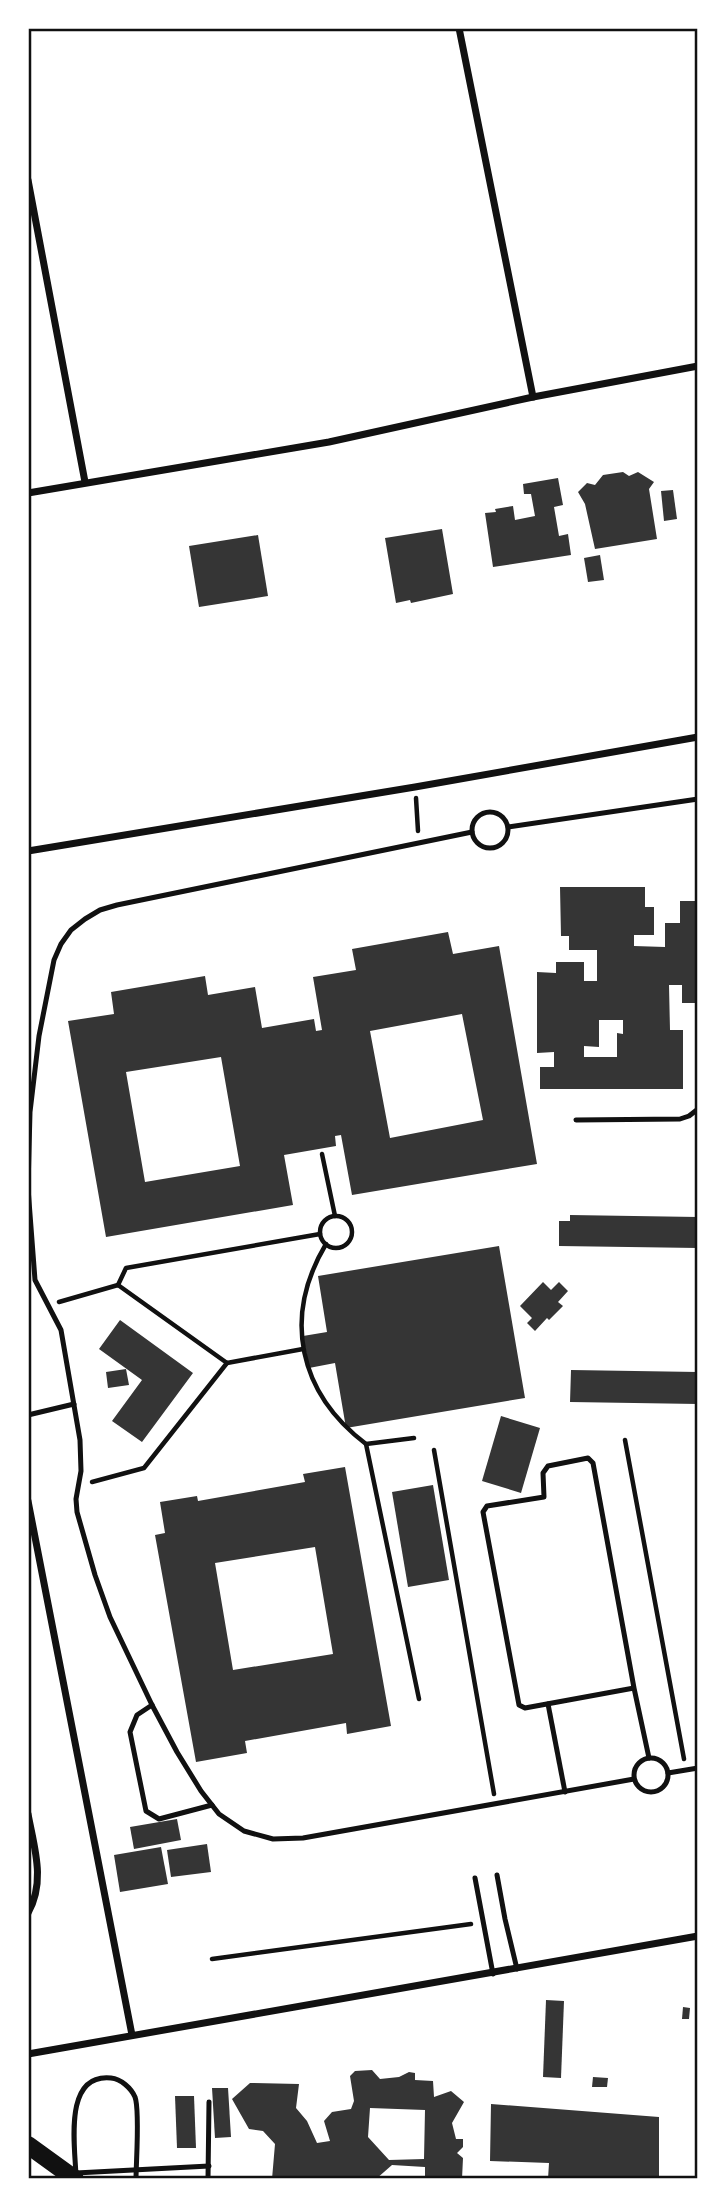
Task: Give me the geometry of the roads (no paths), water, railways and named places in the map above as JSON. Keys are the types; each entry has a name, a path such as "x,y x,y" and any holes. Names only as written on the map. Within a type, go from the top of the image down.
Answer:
{"main road":[{"path":"28,2145 76,2177"}],"street":[{"path":"459,28 533,397"},
{"path":"28,180 85,482"},
{"path":"28,493 329,442 533,397 698,366"},
{"path":"28,850 698,737"},
{"path":"28,1501 132,2035"},
{"path":"28,1564 39,1561"},
{"path":"28,1814 38,1874 37,1890 28,1913"},
{"path":"28,2054 698,1936"}],"lane":[{"path":"508,827 698,799"},
{"path":"487,811 501,815 508,827 505,841 492,848 479,844 472,832 475,818 487,811"},
{"path":"472,832 117,905 100,910 72,930 61,944 54,960 38,1036 30,1112 28,1188 35,1280 61,1331 82,1455 77,1512 95,1575 110,1617 152,1705 177,1752 219,1814 244,1831 273,1839 303,1838 634,1779"},
{"path":"576,1120 680,1119 698,1109"},
{"path":"28,1415 74,1404"},
{"path":"634,1688 526,1708 519,1705 483,1511 487,1506 544,1497 542,1473 548,1466 588,1458 593,1463 649,1758"},
{"path":"548,1704 565,1791"},
{"path":"152,1705 137,1715 130,1732 146,1811 159,1819 212,1805"},
{"path":"649,1758 661,1761 668,1773 665,1785 654,1792 641,1790 634,1779 635,1768 649,1758"},
{"path":"668,1773 698,1768"},
{"path":"497,1875 517,1969"},
{"path":"475,1878 493,1974"},
{"path":"136,2179 136,2169 136,2099 127,2085 113,2078 97,2078 84,2087 76,2101 76,2177 136,2169 209,2166"},
{"path":"208,2179 209,2102"}]}
